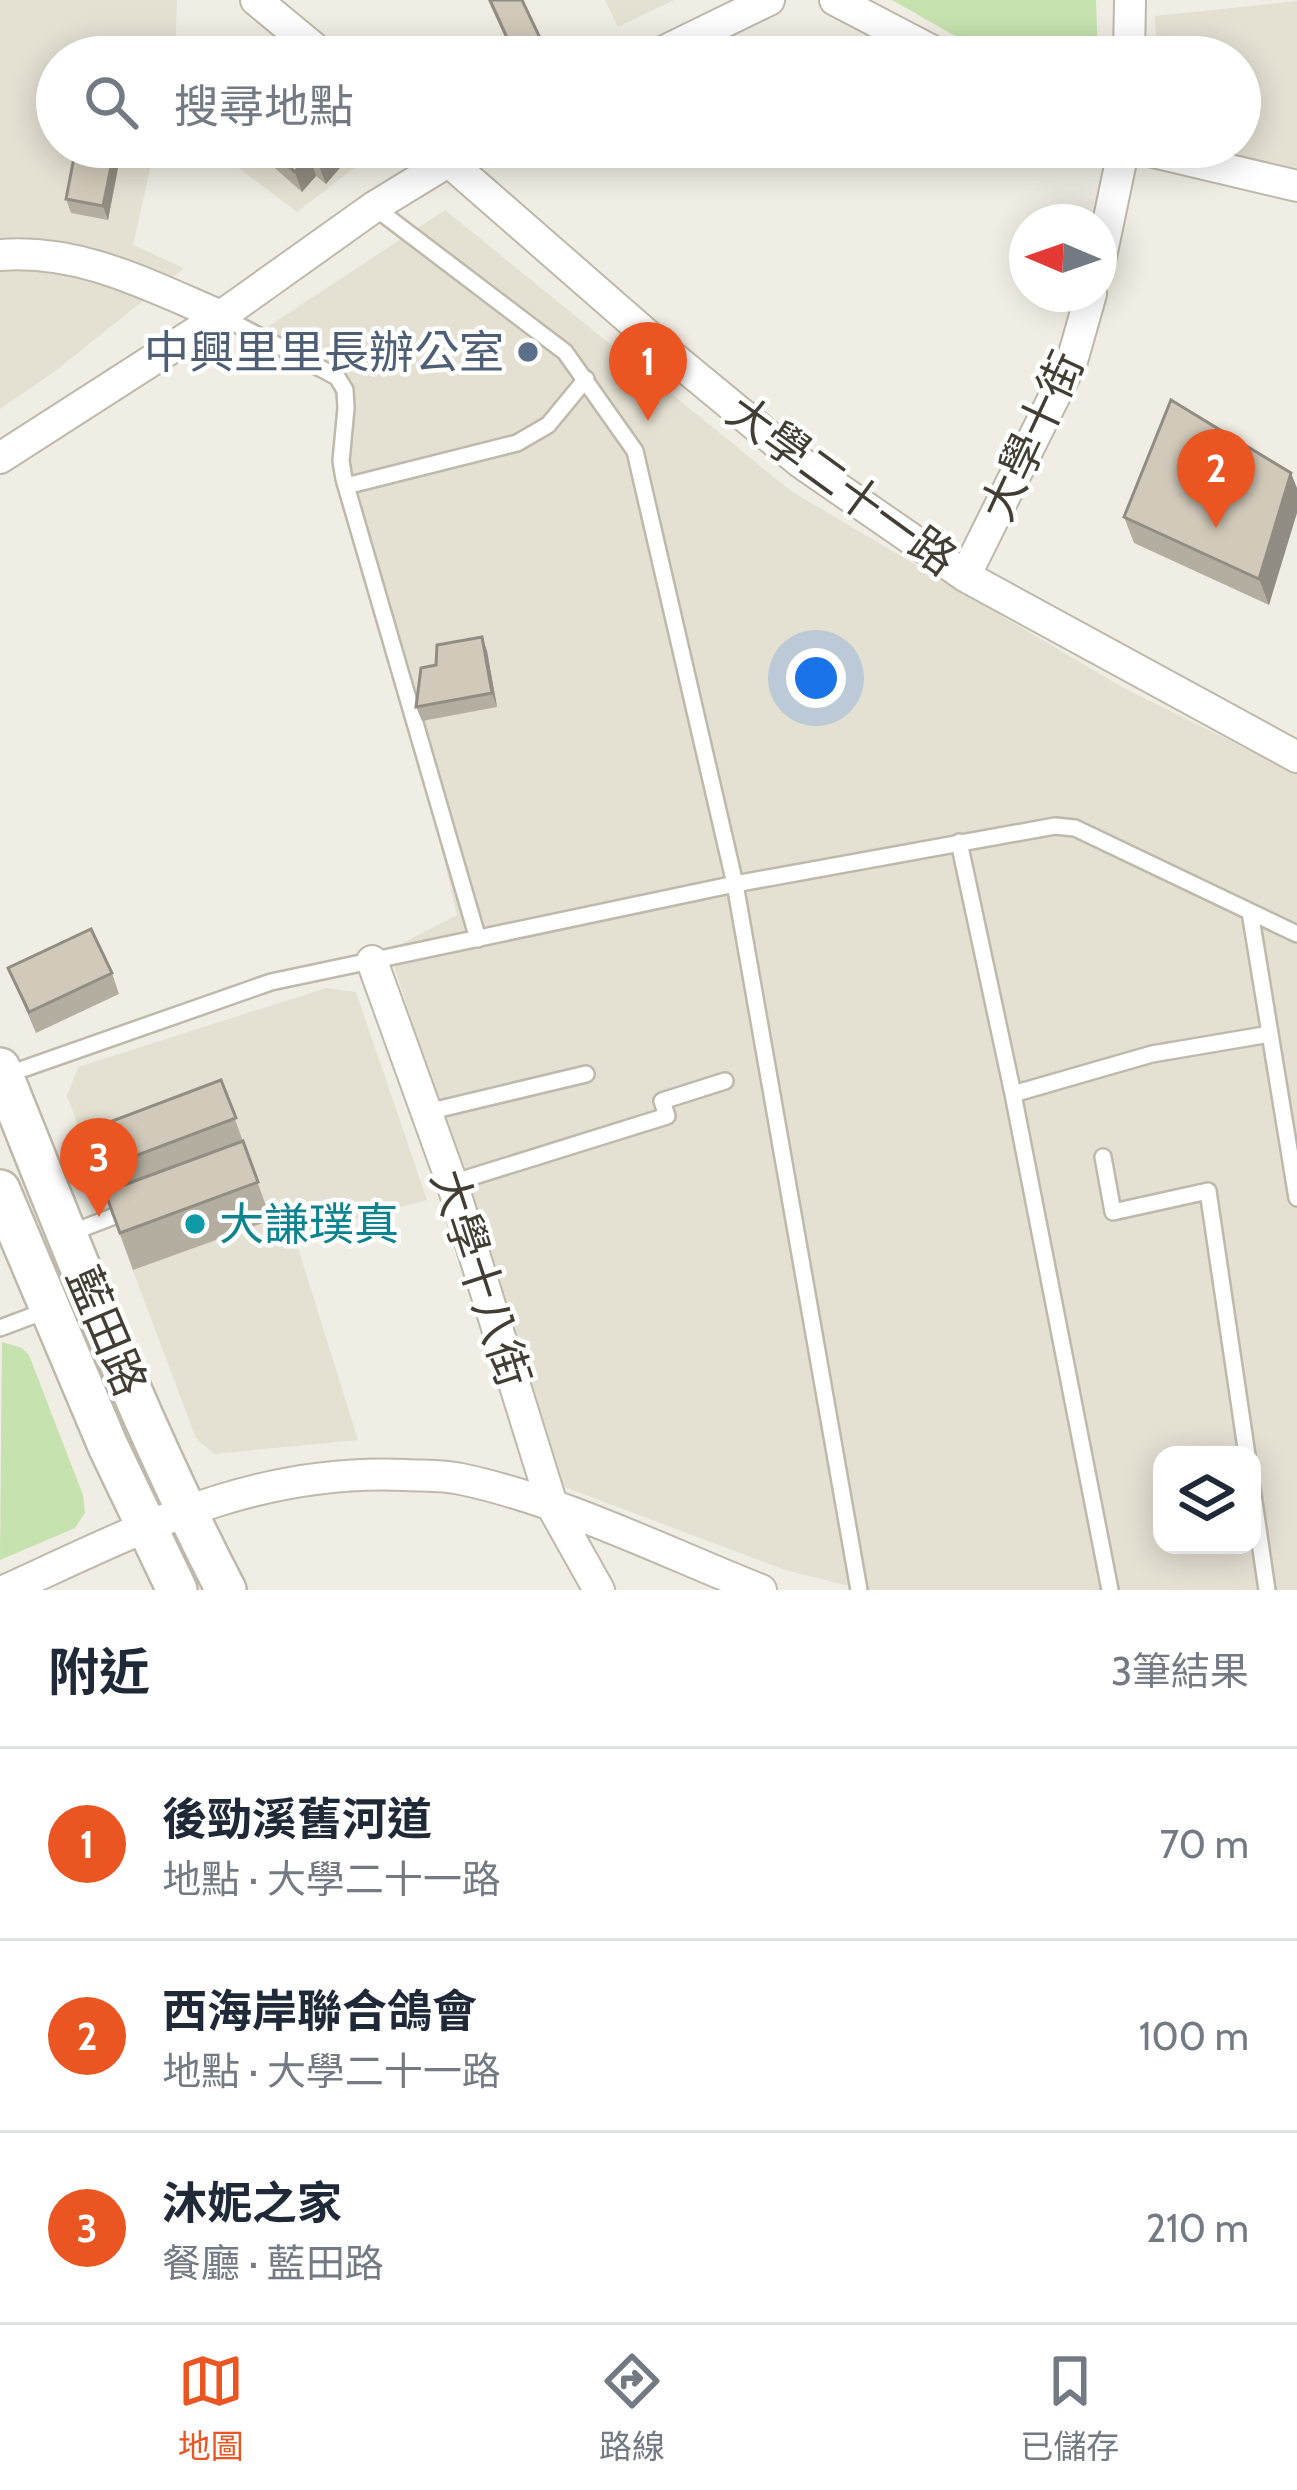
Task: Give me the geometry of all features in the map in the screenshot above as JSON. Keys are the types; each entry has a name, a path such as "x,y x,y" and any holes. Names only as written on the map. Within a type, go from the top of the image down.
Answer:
{"street":[{"path":"256,0 300,36"},
{"path":"695,36 769,0"},
{"path":"835,0 904,36"},
{"path":"1129,36 1130,0"},
{"path":"0,458 220,316 428,168"},
{"name":"大學二十一路","path":"467,168 669,354 800,462 965,576 1297,757"},
{"path":"1114,204 1123,168"},
{"path":"1219,168 1297,186"},
{"path":"0,255 35,252 101,264 220,316"},
{"name":"大學十街","path":"965,576 1072,362 1086,312"},
{"name":"大學十八街","path":"372,961 452,1183 554,1508 599,1590"},
{"name":"藍田路","path":"1,1073 90,1295 184,1510 226,1590"},
{"name":"藍田路","path":"0,1190 176,1590"},
{"path":"6,1590 144,1526 228,1495 294,1481 376,1474 458,1478 554,1508 761,1590"}],"lane":[{"path":"374,207 565,352 635,451 735,884 859,1590"},
{"path":"220,316 337,377 344,390 341,461 346,486 478,939"},
{"path":"346,486 518,443 536,435 586,380"},
{"path":"1,1073 271,982 735,884 1054,826 1075,828 1297,934"},
{"path":"959,842 1110,1590"},
{"path":"1250,912 1297,1198"},
{"path":"1013,1094 1168,1050 1270,1034"},
{"path":"427,1112 586,1074"},
{"path":"452,1183 667,1116 662,1101 725,1081"},
{"path":"1103,1157 1112,1212 1208,1191 1246,1446"},
{"path":"66,1235 153,1200"},
{"path":"0,1328 90,1295"},
{"path":"1261,1549 1267,1590"}],"shaded area":[{"path":"0,0 177,0 176,36 36,36 36,168 150,168 133,245 184,268 0,409"},
{"path":"605,0 674,0 618,27"},
{"path":"1297,1 1297,169 1261,161 1261,36 1156,36 1155,16"},
{"path":"239,168 354,168 297,212"},
{"path":"445,210 791,491 1122,687 1297,774 1297,1590 865,1590 785,1570 559,1485 389,950 457,915 330,375 249,339"},
{"path":"326,988 356,992 427,1200 294,1235 358,1440 214,1454 196,1438 67,1096 78,1067"}],"green space":[{"path":"892,0 1096,0 1097,36 955,36"},
{"path":"2,1342 29,1355 83,1495 85,1513 75,1528 0,1560"}],"building":[{"path":"490,0 522,0 539,36 506,36"},
{"path":"72,168 111,168 103,206 66,199"},
{"path":"1171,400 1291,473 1259,579 1124,517"},
{"path":"482,637 492,693 416,707 421,668 436,665 437,645"},
{"path":"91,929 112,973 29,1012 8,968"},
{"path":"221,1080 236,1118 98,1170 83,1132"},
{"path":"243,1141 258,1182 120,1233 105,1192"}],"place":[{"name":"中興里里長辦公室","path":"528,352"},
{"name":"後勁溪舊河道","path":"648,421"},
{"name":"西海岸聯合鴿會","path":"1216,528"},
{"name":"沐妮之家","path":"99,1217"},
{"name":"大謙璞真","path":"195,1224"}]}
